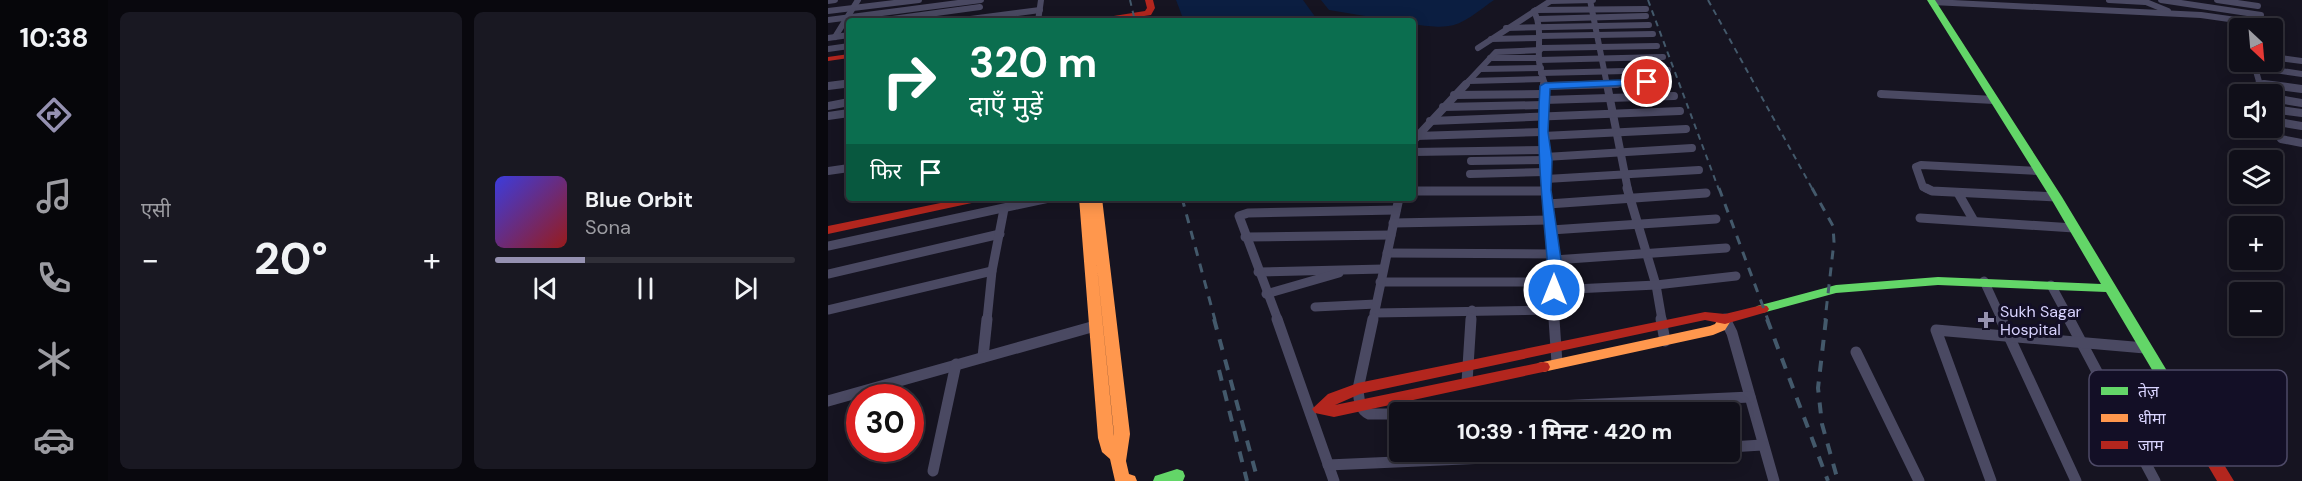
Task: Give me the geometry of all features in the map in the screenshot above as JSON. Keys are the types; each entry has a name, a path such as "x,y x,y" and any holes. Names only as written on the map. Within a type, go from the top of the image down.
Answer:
{"street":[{"path":"828,1 835,0"},
{"path":"828,6 919,0"},
{"path":"828,20 982,0 977,18"},
{"path":"1038,18 1041,0"},
{"path":"1116,18 1145,14 1151,8 1149,0"},
{"path":"1557,363 1554,348 1553,257 1545,190 1542,75 1537,24 1551,1 1592,0 1611,114 1635,223 1656,285 1665,341"},
{"path":"1630,0 1630,9"},
{"path":"2114,11 2103,2 2107,0 2143,1 2176,14"},
{"path":"2161,0 2261,15"},
{"path":"2217,0 2257,3 2262,18"},
{"path":"1932,1 2176,14 2229,21"},
{"path":"1932,1 2056,197 2158,370"},
{"path":"886,18 895,2"},
{"path":"828,11 856,4"},
{"path":"847,17 856,4"},
{"path":"900,18 980,7"},
{"path":"1478,48 1506,28 1537,24 1594,18 1646,12 1630,9 1594,18 1506,28"},
{"path":"989,18 1040,10"},
{"path":"831,38 846,18"},
{"path":"1594,18 1648,25"},
{"path":"1491,39 1537,24 1598,35 1653,34"},
{"path":"831,38 846,36"},
{"path":"828,49 846,46"},
{"path":"1443,107 1542,75 1599,47 1657,46"},
{"path":"1416,137 1490,58 1502,50 1542,75 1608,98 1674,96"},
{"path":"828,59 846,56"},
{"path":"1454,95 1603,59 1663,57"},
{"path":"2283,59 2302,63"},
{"path":"1481,69 1605,83 1669,82"},
{"path":"1469,81 1604,71 1668,70"},
{"path":"2283,70 2302,74"},
{"path":"2256,72 2259,83 2302,89"},
{"path":"828,86 846,83"},
{"path":"1881,94 1994,100"},
{"path":"2283,100 2302,103"},
{"path":"828,104 846,101"},
{"path":"2283,110 2302,113"},
{"path":"1430,122 1680,111"},
{"path":"828,116 846,113"},
{"path":"2283,123 2302,126"},
{"path":"1416,138 1686,129"},
{"path":"2280,138 2302,143"},
{"path":"1471,161 1621,154 1692,148"},
{"path":"1416,152 1545,156"},
{"path":"2038,171 1916,166 1925,188 1958,193 2056,197"},
{"path":"828,171 846,168"},
{"path":"1470,174 1626,175 1699,170"},
{"path":"1416,191 1545,190"},
{"path":"1548,204 1707,193"},
{"path":"1958,193 1974,221"},
{"path":"828,225 957,201"},
{"path":"828,230 959,201"},
{"path":"828,246 1037,201"},
{"path":"1085,201 1106,438 1108,447 1116,455 1122,478 1130,481"},
{"path":"1096,201 1109,333 1122,434 1122,444 1116,455"},
{"path":"1359,407 1358,389 1398,201"},
{"path":"983,357 992,271 1004,209"},
{"path":"1334,481 1312,413 1239,219 1248,213 1396,210"},
{"path":"1920,218 2074,228"},
{"path":"1551,230 1716,219"},
{"path":"1393,223 1549,220"},
{"path":"828,274 1000,234"},
{"path":"1245,237 1391,235"},
{"path":"1386,253 1553,257 1646,256 1726,248"},
{"path":"1266,294 1351,269"},
{"path":"1258,272 1383,269"},
{"path":"829,313 992,271"},
{"path":"1380,282 1553,286 1656,285 1736,276"},
{"path":"1725,319 1718,329 1665,341 1359,407 1334,411 1320,409 1334,398 1358,389 1705,316 1725,319 1836,289 1960,280 2109,288"},
{"path":"1984,281 2076,481"},
{"path":"2051,285 2097,370"},
{"path":"1315,307 1554,310"},
{"path":"1467,382 1472,310"},
{"path":"1725,319 1732,333 1774,481"},
{"path":"828,401 1095,326"},
{"path":"1991,481 1936,330 2145,348"},
{"path":"1856,352 1919,481"},
{"path":"933,471 956,364"},
{"path":"1642,402 1750,397"},
{"path":"1359,407 1370,414 1389,414"},
{"path":"1740,446 1762,445"},
{"path":"1328,465 1396,462"},
{"path":"2147,466 2155,481"},
{"path":"2217,466 2226,481"},
{"path":"1161,481 1176,479"}],"water":[{"path":"1176,0 1303,0 1316,18 1183,18"},
{"path":"1321,0 1494,0 1457,24 1439,27 1416,24 1416,18 1377,18 1329,10"}],"railway":[{"path":"1130,0 1134,18"},
{"path":"1648,0 1719,190"},
{"path":"1708,0 1813,190"},
{"path":"1719,188 1768,320"},
{"path":"1812,188 1833,226 1834,242 1825,320"},
{"path":"1183,201 1215,320"},
{"path":"1214,319 1258,481"},
{"path":"1767,319 1828,481"},
{"path":"1826,319 1818,388 1822,424 1838,481"},
{"path":"1219,370 1247,481"}],"traffic: fast":[{"path":"1931,0 2056,197 2159,370"},
{"path":"1762,309 1836,289 1938,281 2109,288"},
{"path":"1161,481 1177,476"}],"traffic: slow":[{"path":"1085,201 1106,438 1108,447 1116,455"},
{"path":"1096,201 1122,434 1118,461 1122,478 1129,481"},
{"path":"1543,367 1713,330 1720,327 1725,319"}],"traffic: jam":[{"path":"1115,18 1148,13 1151,8 1149,0"},
{"path":"828,59 846,56"},
{"path":"828,230 967,201"},
{"path":"1320,409 1333,398 1358,389 1705,316 1725,319 1762,309"},
{"path":"1320,409 1334,411 1359,407 1543,367"},
{"path":"2217,466 2226,481"}],"place":[{"name":"Sukh Sagar Hospital","path":"1986,320"}],"route":[{"path":"1554,290 1554,260 1545,190 1546,160 1542,132 1544,100 1542,94 1545,86 1647,82"}]}
